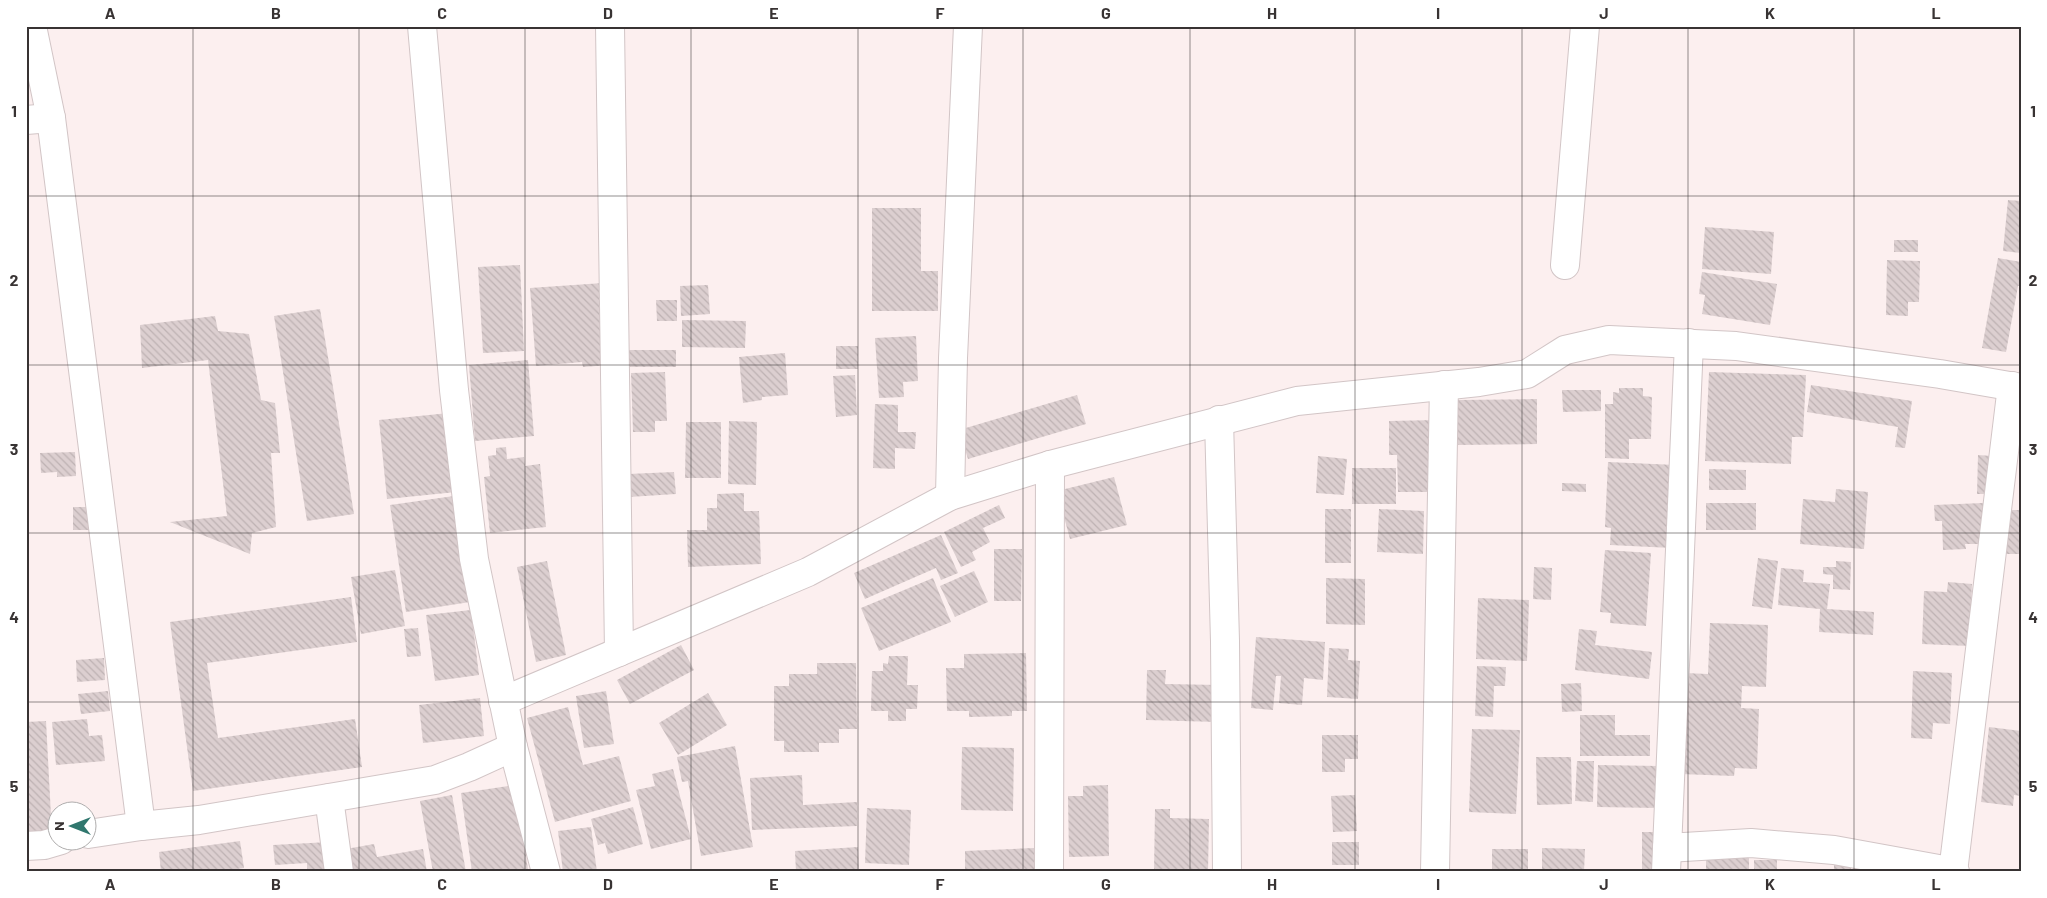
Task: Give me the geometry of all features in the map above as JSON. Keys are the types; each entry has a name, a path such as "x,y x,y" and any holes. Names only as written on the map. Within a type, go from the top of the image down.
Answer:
{"street":[{"path":"32,26 38,119 141,826"},
{"path":"422,26 454,390 474,559 513,747 546,872"},
{"path":"610,26 619,652"},
{"path":"950,496 952,358 968,26"},
{"path":"1565,265 1584,26"},
{"path":"503,701 808,572 950,496 1050,465 1297,401 1527,374 1565,350 1609,340 1688,343 1736,346 1940,374 2017,387 1954,872 1834,850 1760,843 1666,860 1688,343"},
{"path":"1434,872 1444,385"},
{"path":"1219,420 1225,641 1227,872"},
{"path":"1049,872 1050,465"},
{"path":"98,832 199,820 435,780 469,768 513,747"},
{"path":"329,798 338,872"},
{"path":"26,846 48,843"}],"building":[{"path":"2008,200 2021,201 2021,253 2003,251"},
{"path":"872,208 921,208 921,271 938,271 938,311 872,311"},
{"path":"1705,227 1774,232 1771,274 1702,269"},
{"path":"1894,240 1918,240 1918,252 1894,252"},
{"path":"1998,258 2021,262 2021,286 2018,286 2006,352 1982,348"},
{"path":"1887,260 1920,261 1919,302 1908,302 1908,316 1886,315"},
{"path":"520,265 524,351 483,353 478,267"},
{"path":"1702,272 1777,284 1770,325 1702,314 1705,295 1699,294"},
{"path":"603,283 609,365 583,367 582,362 536,366 530,288"},
{"path":"708,285 710,314 681,316 680,286"},
{"path":"656,300 677,300 677,321 657,321"},
{"path":"320,309 354,514 307,521 274,316"},
{"path":"215,316 218,331 249,334 261,400 275,403 280,453 271,453 276,527 252,533 250,554 170,522 227,516 208,360 142,368 140,325"},
{"path":"682,320 746,321 745,348 682,347"},
{"path":"916,336 918,381 903,382 904,397 879,398 875,338"},
{"path":"836,346 858,346 858,369 836,369"},
{"path":"629,350 676,350 676,367 629,367"},
{"path":"785,353 788,395 762,397 762,400 743,403 739,357"},
{"path":"528,360 534,436 475,441 469,365"},
{"path":"665,372 667,421 655,421 655,432 633,432 631,373"},
{"path":"1709,372 1806,375 1803,437 1792,437 1791,464 1705,461"},
{"path":"855,375 857,415 836,417 833,376"},
{"path":"1811,385 1912,401 1905,448 1895,447 1898,427 1807,412"},
{"path":"1619,388 1643,388 1643,396 1652,397 1651,439 1629,439 1629,459 1605,458 1605,404 1613,404 1613,392 1619,393"},
{"path":"1562,390 1601,390 1601,411 1563,412"},
{"path":"1077,395 1086,424 968,459 959,430"},
{"path":"1537,399 1537,444 1458,445 1458,400"},
{"path":"875,404 898,405 898,432 916,432 915,449 895,448 895,469 873,468"},
{"path":"449,413 456,492 387,499 379,420"},
{"path":"1437,420 1437,492 1398,492 1397,455 1389,455 1389,421"},
{"path":"729,421 757,422 756,485 728,484"},
{"path":"686,422 721,422 721,478 685,478"},
{"path":"506,447 507,459 524,457 525,466 540,464 546,527 490,533 484,477 490,476 488,456 496,455 496,448"},
{"path":"75,452 76,476 57,477 57,472 41,473 40,453"},
{"path":"1978,455 1992,456 1991,494 1977,494"},
{"path":"1318,456 1347,459 1344,495 1316,493"},
{"path":"1608,462 1676,465 1672,548 1610,545 1611,528 1605,527"},
{"path":"1352,468 1396,468 1396,504 1352,504"},
{"path":"1709,469 1746,470 1746,490 1709,490"},
{"path":"674,472 676,494 629,497 628,474"},
{"path":"1114,477 1127,525 1070,539 1057,491"},
{"path":"1562,483 1586,484 1586,492 1562,491"},
{"path":"1836,489 1868,492 1864,549 1800,544 1803,499 1835,502"},
{"path":"744,493 744,511 759,511 761,564 688,567 687,530 707,530 707,508 717,508 717,494"},
{"path":"454,496 470,602 406,612 390,505"},
{"path":"1706,503 1756,503 1756,530 1706,530"},
{"path":"1983,503 1984,544 1965,544 1966,549 1943,550 1942,521 1935,521 1934,505"},
{"path":"999,505 1005,518 983,528 990,542 972,552 976,560 961,567 944,532"},
{"path":"73,507 95,507 96,530 73,530"},
{"path":"1325,509 1351,509 1351,563 1325,563"},
{"path":"1379,509 1424,511 1423,554 1377,552"},
{"path":"2002,510 2021,510 2021,554 2003,554"},
{"path":"941,535 958,573 941,580 936,568 865,599 854,573"},
{"path":"994,549 1022,549 1021,601 994,601"},
{"path":"1605,550 1651,553 1646,626 1610,623 1611,613 1600,612"},
{"path":"1758,558 1778,561 1772,609 1752,606"},
{"path":"547,561 566,655 536,662 517,567"},
{"path":"1836,561 1851,562 1850,590 1833,589 1833,575 1823,574 1823,567 1836,567"},
{"path":"1534,567 1552,568 1551,600 1533,599"},
{"path":"1781,568 1804,570 1803,582 1830,584 1827,609 1874,612 1873,635 1819,632 1820,609 1778,605"},
{"path":"395,570 405,626 361,634 351,577"},
{"path":"974,571 988,602 955,617 940,586"},
{"path":"933,578 951,622 879,651 861,608"},
{"path":"1326,578 1365,579 1365,625 1326,624"},
{"path":"1948,582 1972,584 1969,646 1922,644 1924,591 1947,592"},
{"path":"351,597 357,642 207,663 218,738 355,719 362,767 193,791 170,622"},
{"path":"1478,598 1529,600 1527,661 1476,659"},
{"path":"471,610 479,675 435,681 426,615"},
{"path":"1710,623 1768,625 1766,687 1742,686 1741,708 1759,709 1757,769 1735,768 1734,776 1680,774 1684,673 1708,674"},
{"path":"418,628 421,656 407,657 404,629"},
{"path":"1579,629 1597,631 1595,645 1652,652 1649,679 1575,670"},
{"path":"1256,637 1325,642 1323,680 1304,678 1302,705 1279,703 1281,676 1276,676 1273,710 1251,708"},
{"path":"681,645 694,670 630,704 617,680"},
{"path":"1329,648 1349,649 1348,660 1360,661 1358,699 1327,697"},
{"path":"1026,653 1027,711 1012,711 1012,716 969,717 969,711 947,711 946,668 964,668 964,654"},
{"path":"889,656 908,656 907,685 918,685 917,709 906,709 906,721 888,721 888,711 871,711 872,671 883,671 883,663 888,664"},
{"path":"104,658 105,680 77,682 76,660"},
{"path":"817,663 856,663 857,729 839,729 839,743 819,743 819,752 784,752 784,741 774,741 774,686 789,686 789,674 817,674"},
{"path":"1477,666 1506,667 1505,686 1494,686 1493,717 1475,716"},
{"path":"1147,670 1166,670 1165,684 1219,685 1218,722 1146,720"},
{"path":"1913,671 1952,673 1950,724 1933,723 1932,739 1911,738"},
{"path":"1581,683 1582,711 1562,712 1561,684"},
{"path":"108,691 110,711 81,714 78,694"},
{"path":"606,691 614,744 584,748 576,696"},
{"path":"708,693 727,725 678,755 659,723"},
{"path":"480,698 484,736 423,743 419,705"},
{"path":"568,707 583,765 619,756 631,801 555,822 527,718"},
{"path":"1580,715 1615,715 1615,735 1650,735 1650,756 1580,756"},
{"path":"87,719 89,736 102,735 105,761 56,765 52,722"},
{"path":"46,721 50,800 48,800 48,835 26,836 26,722"},
{"path":"1989,727 2021,731 2021,796 2014,795 2013,806 1981,802"},
{"path":"1472,729 1520,730 1516,814 1469,812"},
{"path":"1322,735 1358,735 1358,759 1345,759 1345,772 1322,772"},
{"path":"735,746 753,847 701,856 688,781 682,782 677,757"},
{"path":"962,747 1014,748 1013,811 961,810"},
{"path":"1536,757 1571,757 1572,804 1537,805"},
{"path":"1577,761 1594,761 1593,802 1575,801"},
{"path":"1598,765 1659,766 1658,808 1597,807"},
{"path":"673,769 691,839 651,849 636,790 655,786 652,774"},
{"path":"802,775 803,805 857,802 857,826 752,830 750,778"},
{"path":"516,785 528,870 472,872 461,793"},
{"path":"1108,785 1109,856 1069,857 1068,796 1083,796 1083,786"},
{"path":"452,795 466,872 433,872 420,801"},
{"path":"1355,795 1357,831 1333,832 1331,796"},
{"path":"633,807 643,844 608,854 605,843 598,845 591,819"},
{"path":"867,808 911,810 909,865 865,863"},
{"path":"1155,809 1170,809 1170,818 1209,819 1208,872 1154,872"},
{"path":"591,827 597,872 563,872 558,831"},
{"path":"1642,832 1656,832 1656,872 1642,872"},
{"path":"240,841 244,868 214,872 161,872 159,852"},
{"path":"329,842 330,872 307,872 307,863 275,865 273,845"},
{"path":"1332,842 1359,842 1359,865 1332,865"},
{"path":"374,844 377,857 423,849 427,872 350,872 346,849"},
{"path":"858,847 859,872 796,872 795,851"},
{"path":"1034,848 1035,872 965,872 965,851"},
{"path":"1542,848 1585,849 1584,872 1542,872"},
{"path":"1492,849 1528,849 1528,872 1492,872"},
{"path":"1706,856 1749,856 1749,872 1706,872"},
{"path":"1851,856 1851,872 1834,872 1834,857"},
{"path":"1754,860 1777,860 1777,872 1754,872"},
{"path":"1149,869 1149,872 1125,872 1125,870"}]}
